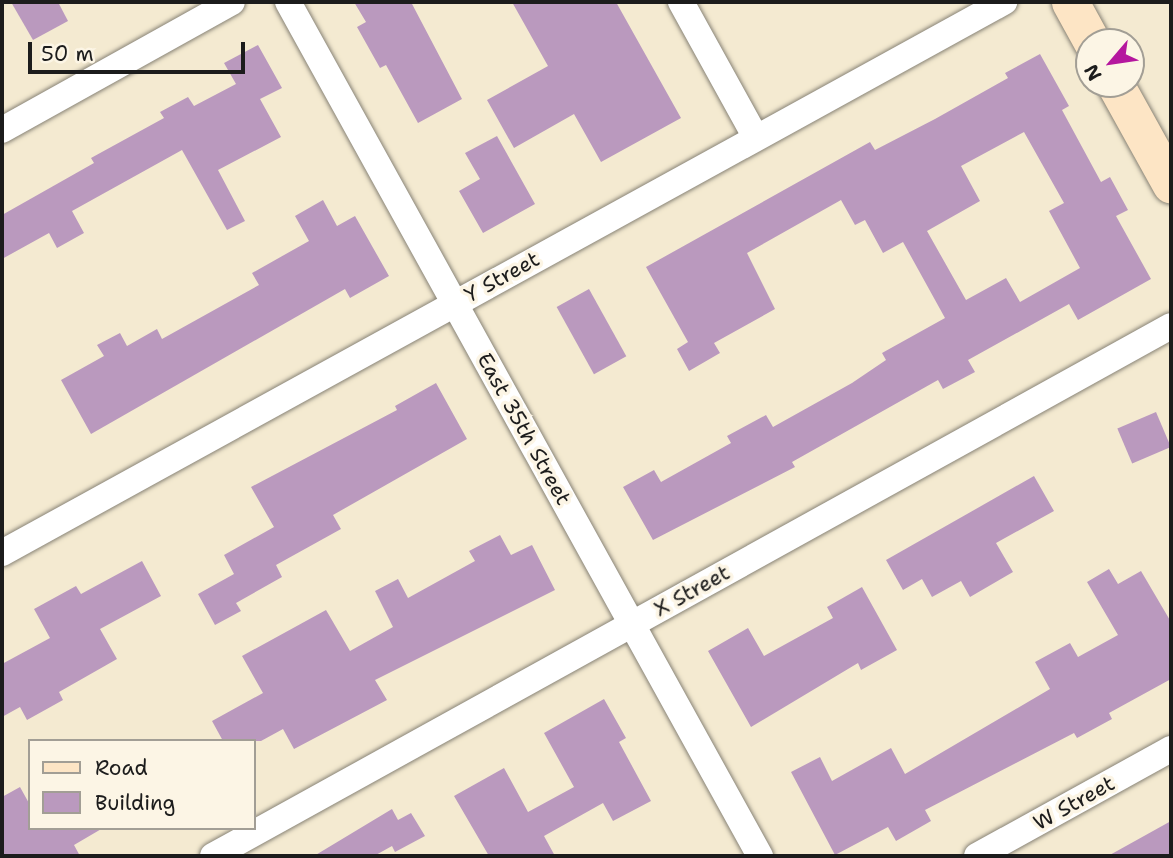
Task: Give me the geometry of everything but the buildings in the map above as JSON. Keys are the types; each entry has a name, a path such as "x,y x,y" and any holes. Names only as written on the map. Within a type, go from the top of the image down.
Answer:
{"street":[{"path":"2,130 232,2"},
{"name":"East 35th Street","path":"288,2 760,856"},
{"path":"681,2 756,138"},
{"name":"Y Street","path":"2,553 1004,2"},
{"path":"1070,2 1084,28"},
{"path":"1123,98 1171,185"},
{"name":"X Street","path":"213,856 1171,326"},
{"name":"W Street","path":"977,856 1171,749"}]}
